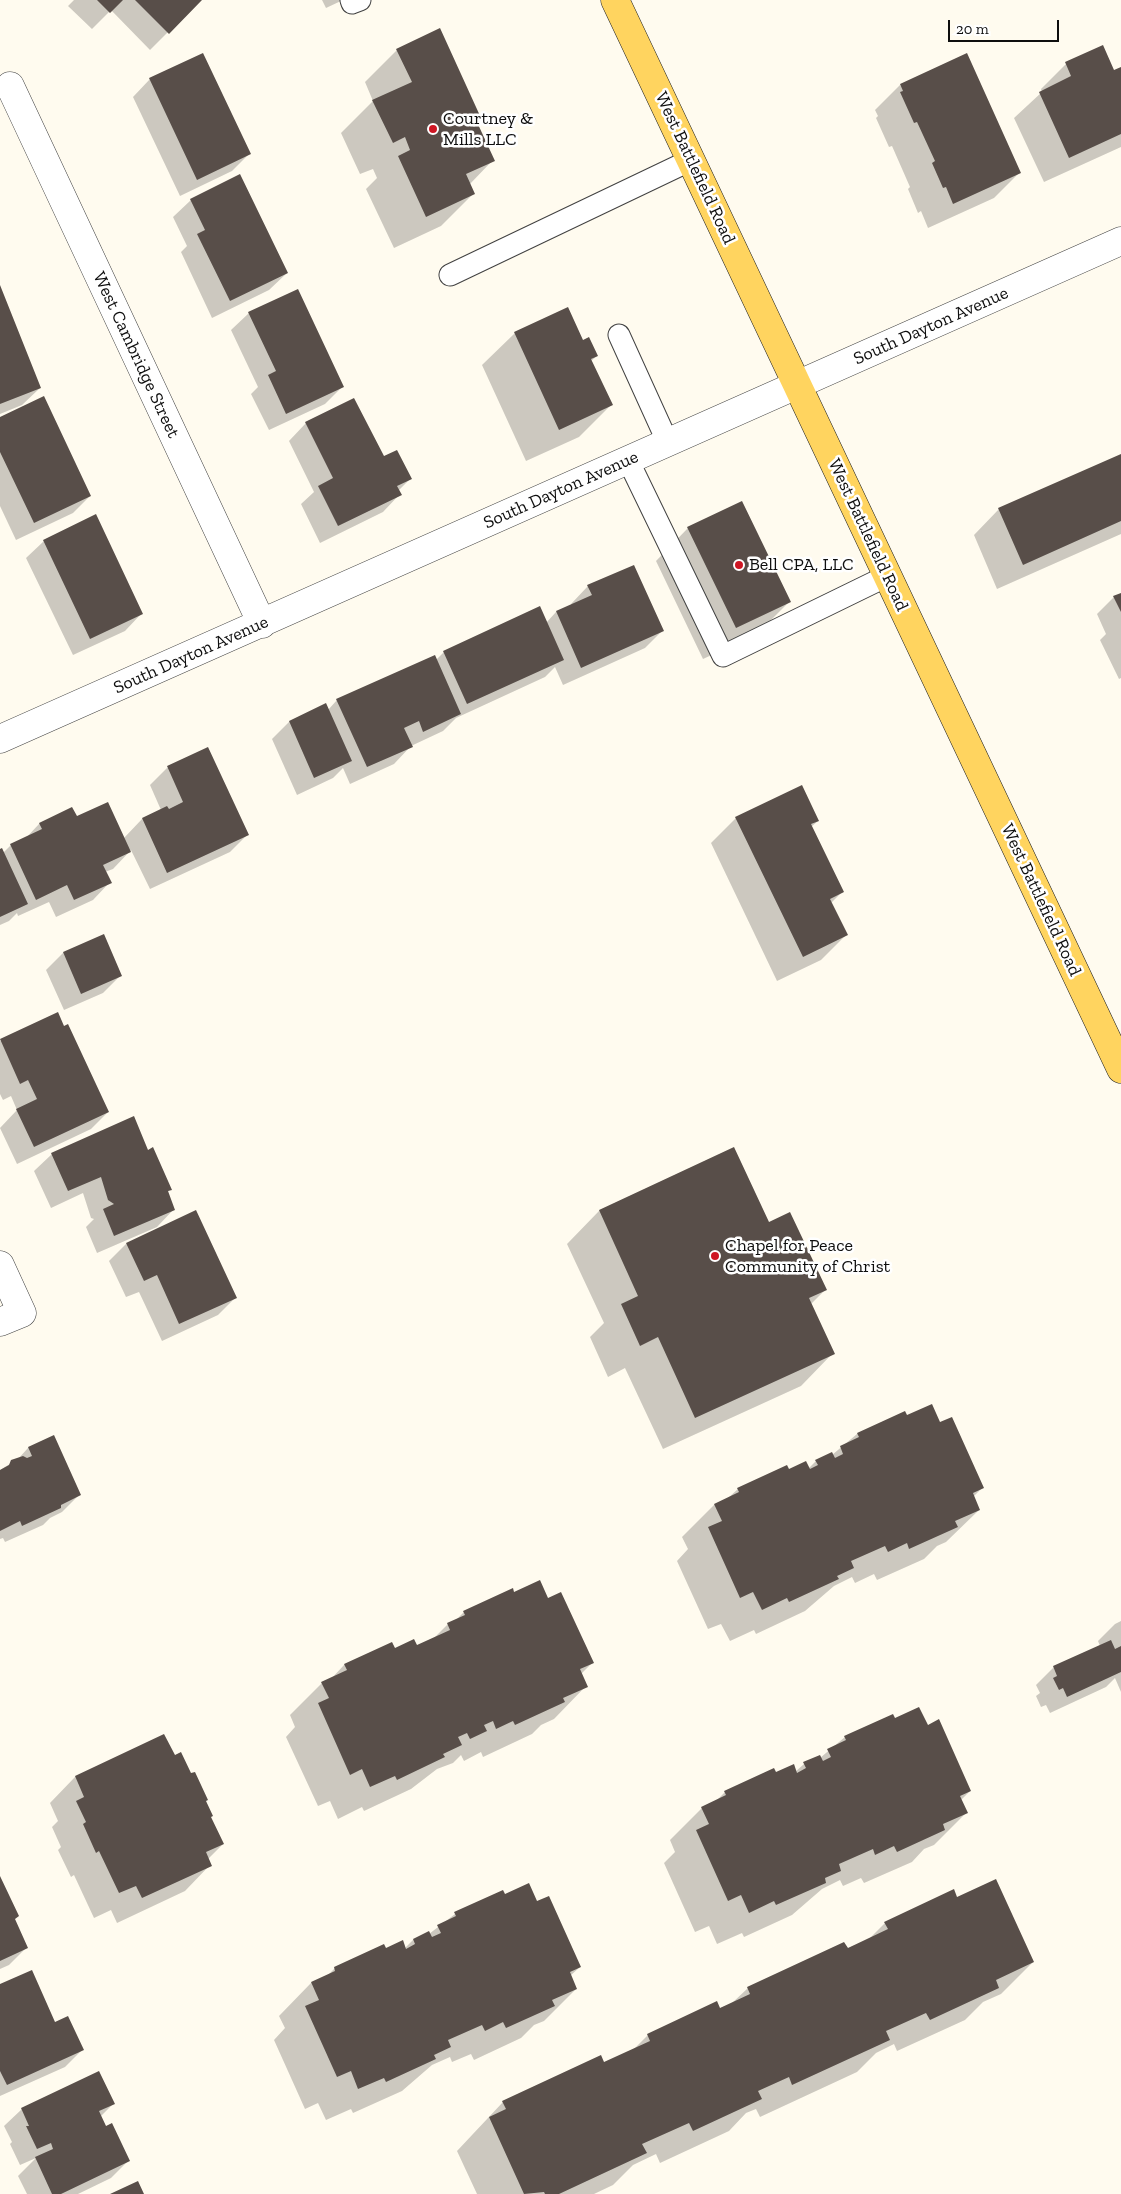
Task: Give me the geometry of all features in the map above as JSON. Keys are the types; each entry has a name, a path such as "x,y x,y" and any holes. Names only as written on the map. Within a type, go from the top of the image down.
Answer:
{"main road":[{"name":"West Battlefield Road","path":"615,0 887,576 1114,1036 1121,1069"}],"street":[{"name":"West Cambridge Street","path":"10,86 262,624"},
{"name":"South Dayton Avenue","path":"0,739 1121,241"},
{"path":"0,1265 11,1317"}],"lane":[{"path":"350,0 352,3 360,0"},
{"path":"450,275 691,160"},
{"path":"619,335 668,443"},
{"path":"628,460 723,656 887,576"}],"building":[{"path":"97,0 123,0 110,13"},
{"path":"135,0 202,0 169,34"},
{"name":"Courtney & Mills LLC","path":"440,28 481,118 476,120 495,161 466,174 475,194 426,217 398,156 410,150 405,137 393,143 372,100 412,82 396,49"},
{"path":"1103,45 1114,70 1121,67 1121,134 1069,158 1039,92 1071,76 1065,62"},
{"path":"203,53 251,154 197,180 149,78"},
{"path":"967,53 1021,173 953,204 946,187 943,188 932,163 935,161 917,122 914,123 900,92 903,91 900,84"},
{"path":"240,174 288,273 230,301 197,234 205,230 190,199"},
{"path":"0,285 41,388 0,404"},
{"path":"298,289 344,387 286,414 268,375 276,371 248,312"},
{"path":"568,307 583,340 589,337 598,356 591,359 613,405 559,430 514,332"},
{"path":"44,396 91,496 34,523 0,452 0,417"},
{"path":"354,398 384,456 397,450 412,479 397,486 402,495 338,526 318,486 333,478 305,422"},
{"path":"1121,454 1121,521 1023,565 998,508"},
{"name":"Bell CPA, LLC","path":"742,501 791,602 736,628 687,527"},
{"path":"96,514 143,614 90,639 43,540"},
{"path":"634,565 664,631 581,668 556,611 592,595 587,585"},
{"path":"1121,593 1121,612 1113,596"},
{"path":"540,606 564,660 467,704 443,651"},
{"path":"435,655 461,714 423,732 419,721 404,728 413,747 367,767 336,699"},
{"path":"326,703 352,761 314,778 289,721"},
{"path":"208,747 249,835 167,873 142,818 167,806 169,809 183,802 167,766"},
{"path":"802,785 819,821 811,824 844,892 830,899 848,935 803,957 735,817"},
{"path":"108,802 131,852 103,865 112,883 74,900 67,885 36,900 10,844 42,829 39,823 72,807 77,816"},
{"path":"2,848 28,904 0,917 0,849"},
{"path":"104,934 122,976 81,994 63,952"},
{"path":"58,1012 64,1026 68,1024 109,1112 34,1147 16,1109 37,1099 28,1080 20,1084 0,1039"},
{"path":"134,1116 148,1150 153,1147 172,1190 168,1191 175,1210 114,1236 103,1209 114,1204 108,1200 101,1177 68,1191 51,1153"},
{"name":"Chapel for Peace Community of Christ","path":"734,1147 769,1222 790,1212 827,1290 809,1298 835,1354 695,1418 658,1337 640,1346 621,1304 638,1296 599,1210"},
{"path":"196,1210 237,1298 179,1324 157,1275 144,1281 126,1243"},
{"path":"932,1404 940,1422 952,1417 984,1488 973,1493 980,1510 955,1521 958,1527 909,1549 907,1543 888,1552 885,1546 851,1561 854,1568 837,1576 839,1579 789,1602 787,1598 762,1610 753,1592 740,1598 708,1527 722,1521 714,1504 739,1492 737,1488 787,1465 789,1469 806,1461 810,1469 818,1465 815,1460 832,1452 835,1458 843,1454 840,1446 859,1437 857,1433 905,1411 907,1415"},
{"path":"54,1435 81,1495 61,1505 61,1508 22,1526 20,1521 0,1531 0,1470 9,1465 11,1460 23,1456 27,1458 32,1456 28,1447"},
{"path":"540,1580 548,1598 561,1592 594,1663 580,1669 588,1687 563,1698 565,1702 515,1725 513,1721 496,1729 493,1721 484,1725 487,1731 470,1739 467,1733 458,1737 462,1745 443,1754 445,1757 397,1780 395,1776 370,1787 362,1769 350,1775 318,1703 329,1698 321,1682 347,1670 344,1664 392,1642 395,1648 414,1639 417,1645 450,1630 447,1623 465,1615 463,1611 513,1588 514,1592"},
{"path":"1111,1640 1115,1649 1121,1646 1121,1672 1067,1697 1063,1688 1059,1690 1053,1678 1057,1676 1053,1666"},
{"path":"919,1707 928,1725 939,1719 971,1791 960,1796 968,1813 943,1824 945,1830 897,1852 894,1846 875,1855 873,1849 839,1864 841,1871 825,1878 826,1883 776,1905 774,1901 749,1913 741,1895 728,1901 696,1830 709,1824 701,1807 726,1795 724,1791 774,1768 776,1772 794,1764 797,1773 806,1768 803,1762 820,1755 823,1761 831,1757 827,1749 846,1740 844,1736 893,1714 895,1718"},
{"path":"164,1734 175,1755 181,1752 191,1773 195,1772 208,1800 206,1801 213,1816 211,1817 224,1844 206,1852 212,1866 142,1898 136,1886 119,1893 99,1851 96,1853 83,1824 86,1822 76,1801 84,1797 75,1776"},
{"path":"0,1876 19,1916 15,1919 28,1948 0,1961"},
{"path":"996,1879 1034,1962 996,1980 999,1988 930,2020 926,2013 886,2031 890,2040 792,2085 789,2077 758,2091 762,2099 693,2131 689,2123 642,2144 647,2153 559,2194 545,2194 544,2192 524,2194 489,2117 506,2109 502,2101 601,2055 604,2062 650,2041 647,2034 717,2001 720,2008 750,1994 747,1987 844,1942 848,1948 888,1929 884,1922 954,1889 957,1897"},
{"path":"529,1883 537,1901 549,1896 581,1967 570,1972 577,1989 552,2000 555,2006 506,2028 503,2022 485,2031 482,2025 448,2040 451,2047 434,2055 436,2059 386,2082 384,2078 358,2089 351,2071 337,2077 305,2006 319,2000 311,1982 335,1971 334,1967 384,1944 386,1948 403,1940 406,1949 415,1944 413,1939 429,1931 432,1937 441,1933 437,1925 456,1916 454,1912 503,1890 505,1894"},
{"path":"32,1970 55,2022 68,2016 84,2050 7,2085 0,2071 0,1984"},
{"path":"99,2071 115,2104 99,2111 106,2126 112,2123 130,2161 61,2194 52,2194 35,2157 53,2149 51,2143 37,2149 26,2126 29,2126 21,2108"},
{"path":"138,2181 144,2194 110,2194"}],"place":[{"name":"Courtney & Mills LLC","path":"433,129"},
{"name":"Bell CPA, LLC","path":"739,565"},
{"name":"Chapel for Peace Community of Christ","path":"715,1256"}]}
